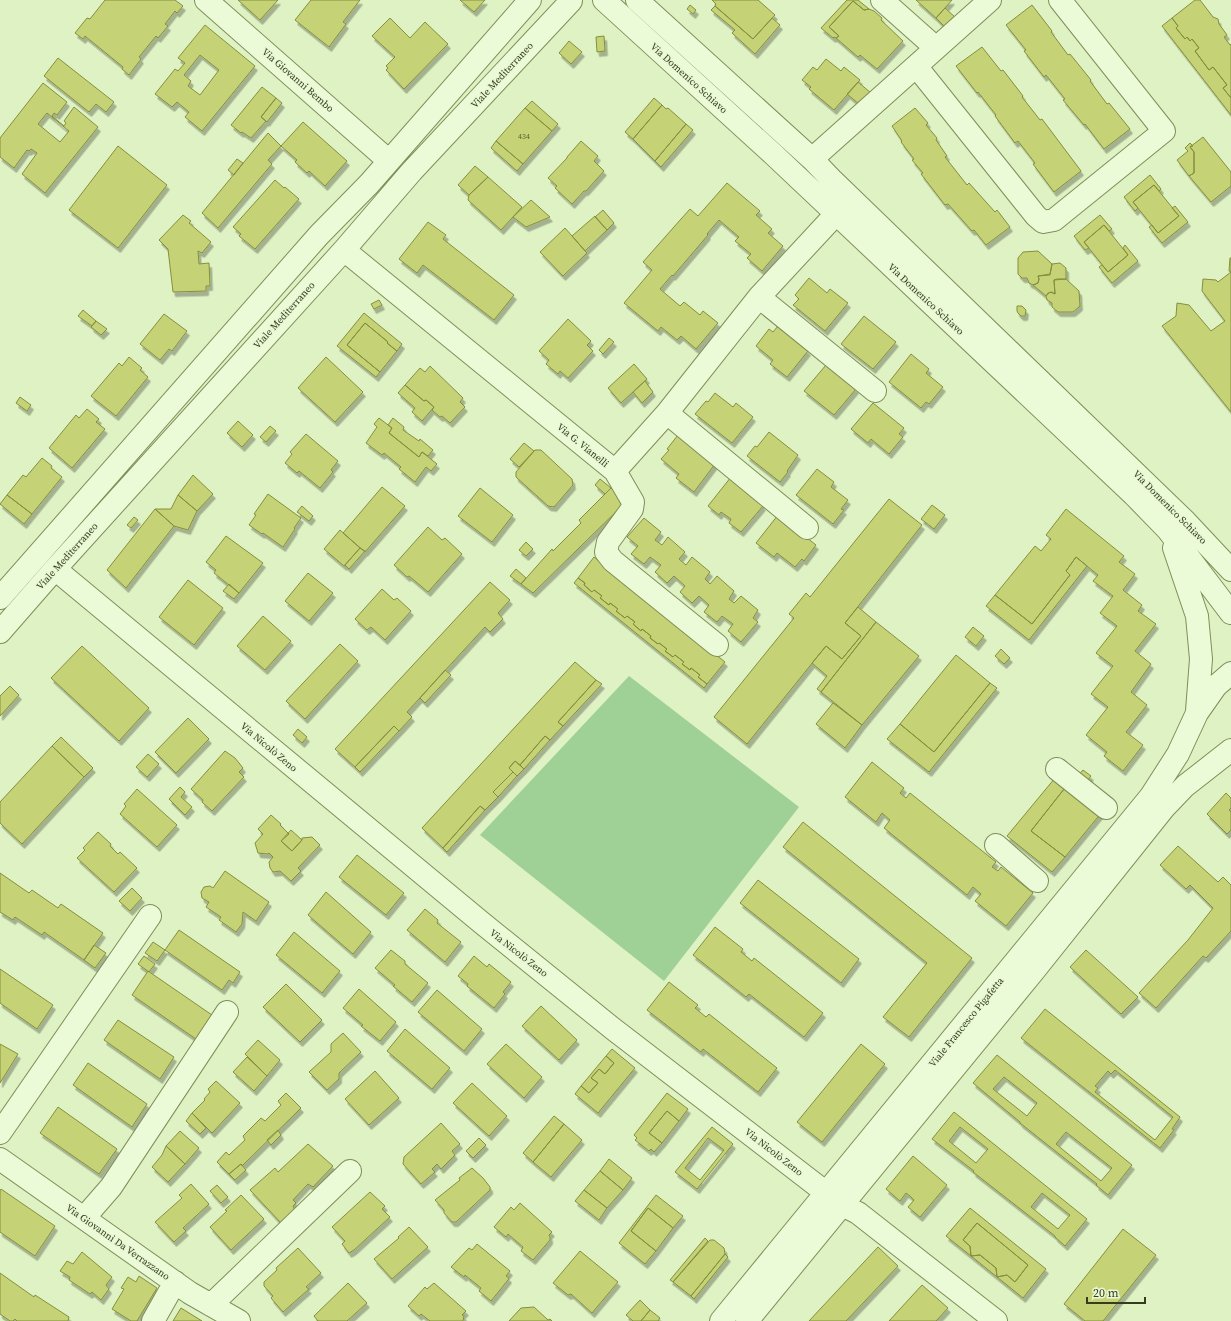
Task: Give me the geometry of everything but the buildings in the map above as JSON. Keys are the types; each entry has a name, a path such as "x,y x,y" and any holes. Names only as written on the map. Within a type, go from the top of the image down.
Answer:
{"street":[{"name":"Via Giovanni Bembo","path":"206,0 389,161"},
{"path":"0,598 319,235 369,184 530,0"},
{"path":"570,0 582,3 593,3 601,0"},
{"name":"Viale Mediterraneo","path":"0,632 55,569 344,250 412,171 570,0"},
{"name":"Via Domenico Schiavo","path":"604,0 773,154 1114,476 1168,530 1231,613"},
{"name":"Via Domenico Schiavo","path":"637,0 812,159 1185,521 1231,570"},
{"path":"882,0 936,48"},
{"path":"812,159 990,0"},
{"path":"916,66 1036,216 1043,222 1054,220 1164,131 1060,0"},
{"name":"Via G. Vianelli","path":"344,250 615,471 667,413 759,297 836,214"},
{"path":"759,297 875,391"},
{"path":"667,413 807,528"},
{"path":"615,471 633,502 632,509 608,542 606,552 613,561 717,645"},
{"name":"Viale Francesco Pigafetta","path":"1168,530 1197,616 1202,659 1197,713"},
{"name":"Via Nicolò Zeno","path":"55,569 482,923 612,1028 834,1199 858,1213 996,1321"},
{"name":"Viale Francesco Pigafetta","path":"1025,966 1151,796 1178,754 1197,713 1216,686 1231,673"},
{"name":"Viale Francesco Pigafetta","path":"728,1319 834,1199 1025,966 1164,808 1185,786 1230,753"},
{"path":"1057,769 1106,808"},
{"path":"996,845 1037,881"},
{"path":"0,1133 150,916"},
{"path":"84,1218 111,1187 227,1012"},
{"name":"Via Giovanni Da Verrazzano","path":"0,1159 190,1293 239,1321"},
{"path":"211,1305 350,1171"},
{"name":"Viale Francesco Pigafetta","path":"747,1321 834,1199"},
{"path":"153,1321 175,1282"}],"green space":[{"path":"629,676 799,807 664,981 480,835"}]}
